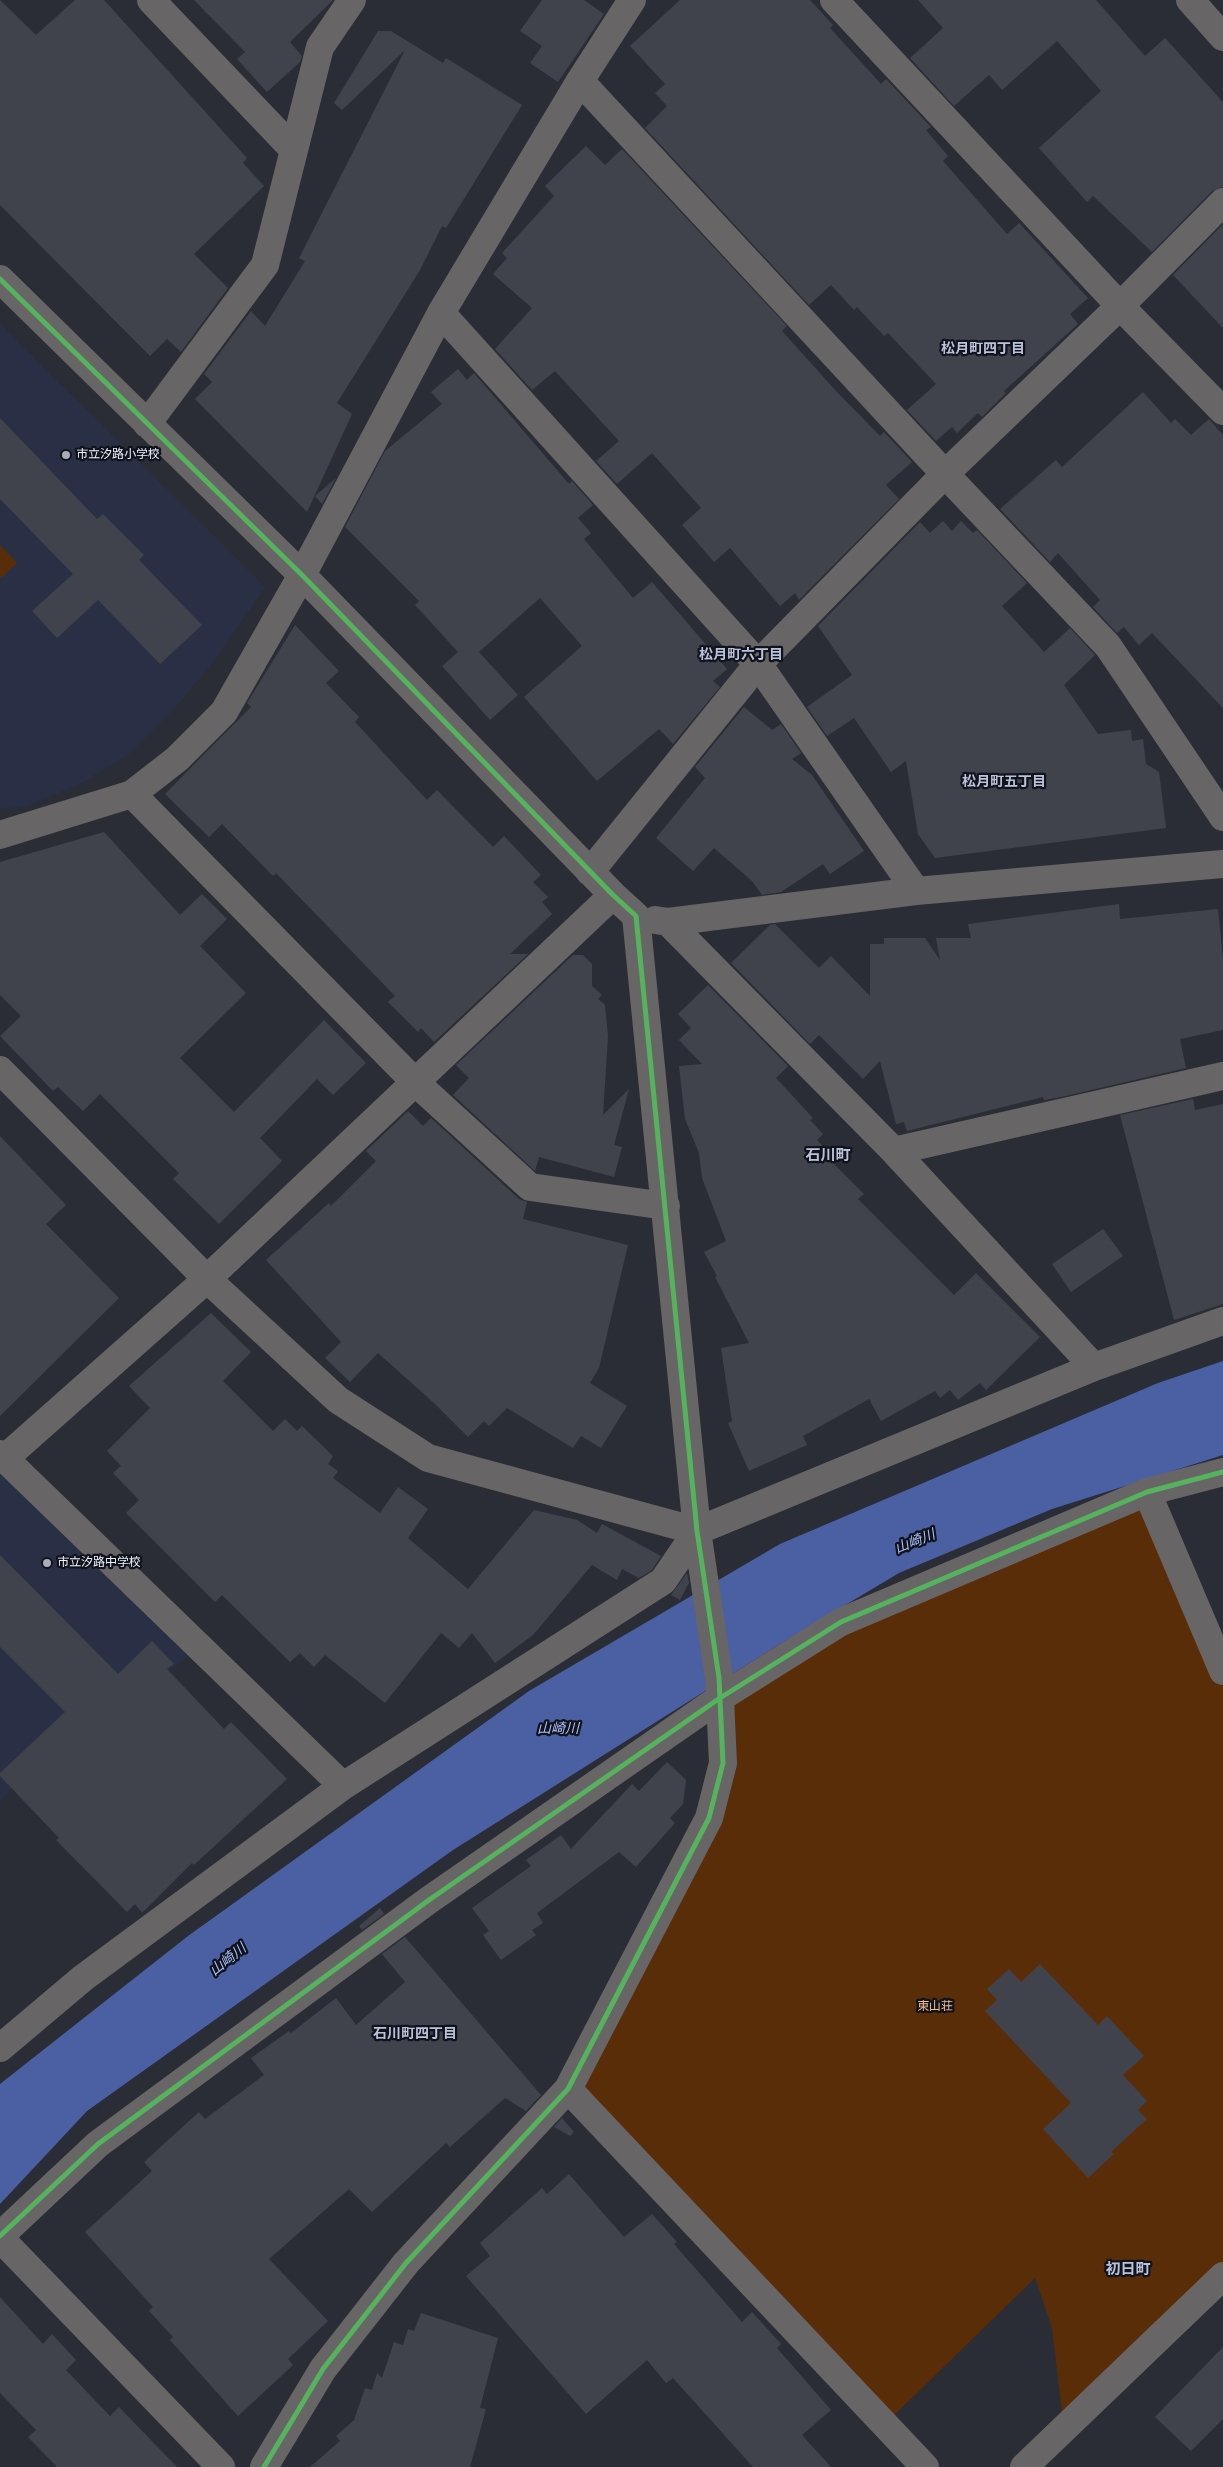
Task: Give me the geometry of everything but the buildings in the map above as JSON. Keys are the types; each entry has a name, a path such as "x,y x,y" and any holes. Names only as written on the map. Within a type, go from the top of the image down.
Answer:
{"street":[{"path":"151,0 294,150"},
{"path":"147,424 265,266 320,47 352,0"},
{"path":"0,835 132,794 177,758 224,712 302,575 441,313 580,81 632,0"},
{"path":"834,0 1120,306 1223,411"},
{"path":"1190,0 1223,37"},
{"path":"580,81 945,474 1108,646 1223,817"},
{"path":"590,872 758,664 945,474 1120,306 1223,202"},
{"path":"0,279 302,575 590,872 636,916 668,922 916,891 1223,864"},
{"path":"441,313 758,664 916,891"},
{"path":"132,794 416,1082 530,1187 666,1206"},
{"path":"343,1786 2,1457 208,1279 613,895"},
{"path":"264,2467 323,2369 406,2263 568,2088 709,1818 723,1763 720,1688 697,1531 636,916"},
{"path":"668,922 894,1151 1094,1367"},
{"path":"0,1070 208,1279 338,1400 428,1458 697,1531"},
{"path":"894,1151 1223,1076"},
{"path":"0,2048 83,1978 343,1786 663,1581 697,1531 1094,1367 1223,1321"},
{"path":"221,2467 0,2237 98,2144 720,1688 841,1622 1147,1492 1223,1472"},
{"path":"1147,1492 1223,1671"},
{"path":"568,2088 925,2467"},
{"path":"1024,2467 1223,2276"}],"shaded area":[{"name":"市立汐路小学校","path":"0,324 265,587 217,657 174,709 129,754 80,784 26,806 0,809"},
{"name":"市立汐路中学校","path":"0,1472 190,1654 134,1703 89,1710 0,1801"}],"green space":[{"path":"0,545 17,563 0,579"},
{"name":"東山荘","path":"1147,1492 1223,1671 1223,2276 1064,2428 1052,2328 1035,2278 885,2424 568,2089 709,1818 719,1678 764,1672"}],"water":[{"name":"山崎川","path":"1223,1361 1223,1455 1052,1509 899,1573 775,1647 453,1850 87,2111 0,2204 0,2084 188,1936 529,1691 780,1544 1158,1383"}],"cycle path":[{"path":"0,279 302,575 613,895 636,916 697,1531 719,1678 723,1763 709,1818 568,2089 406,2263 323,2369 264,2467"},
{"path":"0,2236 98,2144 429,1900 720,1698 841,1622 1147,1492 1223,1472"}],"place":[{"name":"市立汐路小学校","path":"66,455"},
{"name":"市立汐路中学校","path":"47,1563"}],"district":[{"name":"松月町四丁目","path":"983,349"},
{"name":"松月町六丁目","path":"741,655"},
{"name":"松月町五丁目","path":"1004,782"},
{"name":"石川町","path":"828,1156"},
{"name":"石川町四丁目","path":"415,2034"},
{"name":"初日町","path":"1128,2270"}]}
